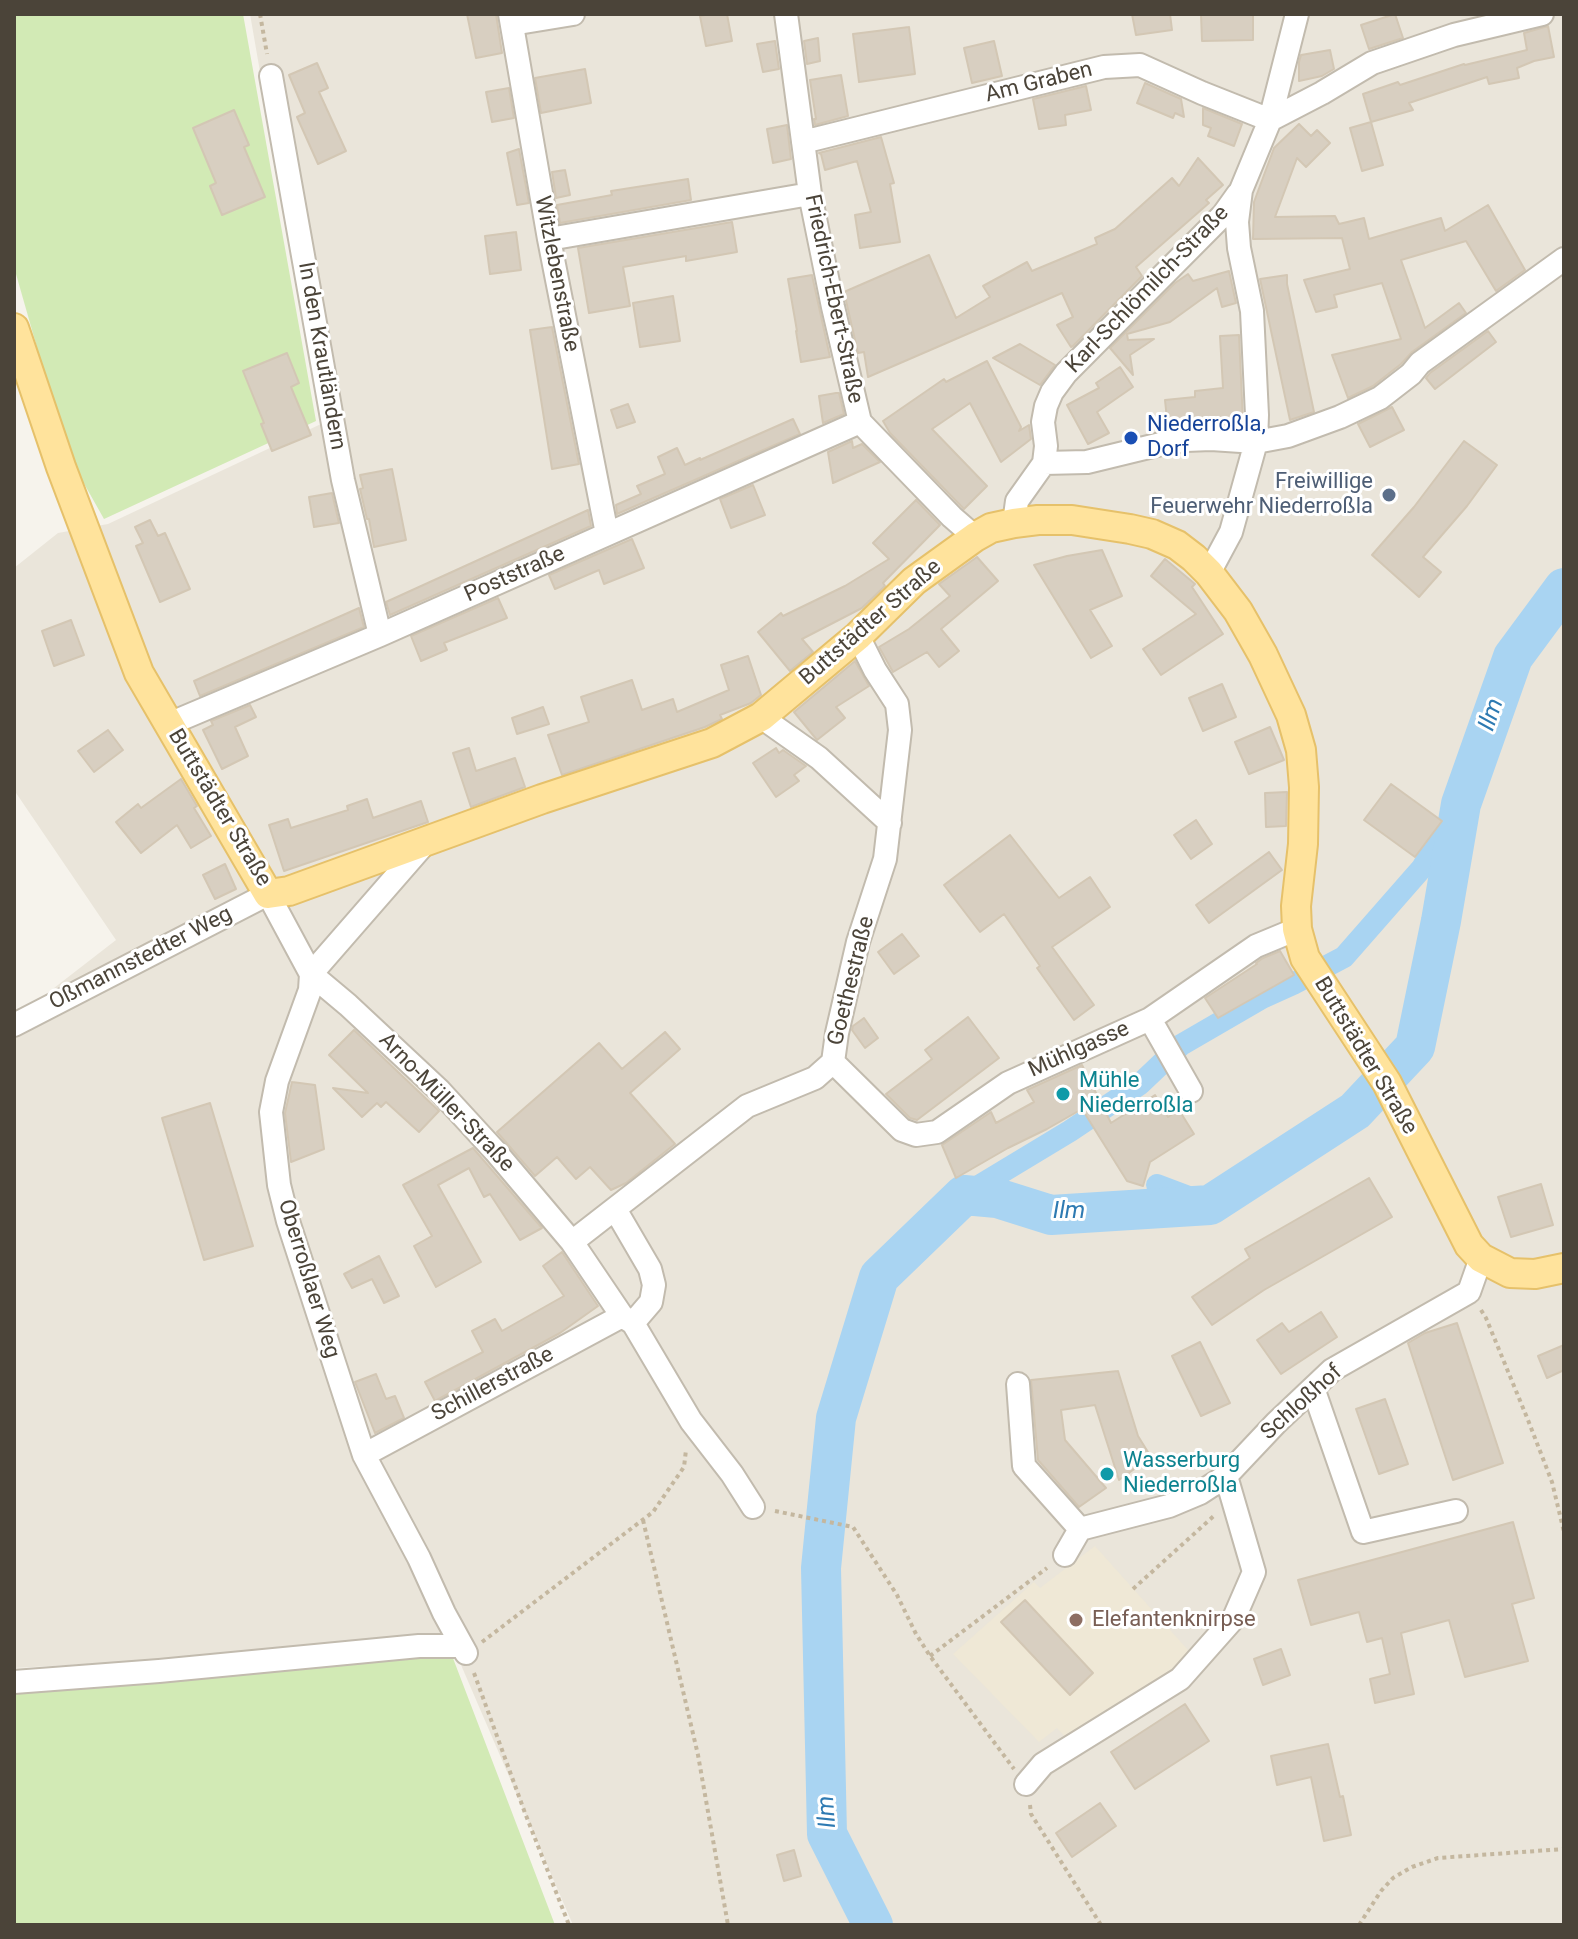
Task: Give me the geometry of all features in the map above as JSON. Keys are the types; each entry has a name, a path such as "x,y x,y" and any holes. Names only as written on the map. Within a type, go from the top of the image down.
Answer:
{"main road":[{"name":"Buttstädter Straße","path":"14,328 61,467 139,673 268,894 289,891 542,799 712,743 761,717 858,636 914,581 991,528 1038,520 1072,520 1152,534 1177,545 1209,573 1238,611 1291,715 1301,750 1304,787 1303,844 1296,906 1297,929 1305,958 1387,1083 1452,1214 1469,1245 1481,1258"},
{"path":"1481,1258 1510,1273 1535,1274 1564,1268"}],"street":[{"path":"511,19 573,14"},
{"name":"Friedrich-Ebert-Straße","path":"786,14 810,194 860,422 975,537"},
{"path":"1209,573 1231,532 1256,442 1252,311 1237,222 1241,190 1270,120 1297,14"},
{"path":"1270,120 1372,63 1454,35 1542,14"},
{"name":"Witzlebenstraße","path":"511,19 549,239 607,534"},
{"name":"Am Graben","path":"803,142 1104,67 1140,65 1270,120"},
{"name":"In den Krautländern","path":"271,76 343,480 380,635"},
{"name":"Karl-Schlömilch-Straße","path":"1044,463 1046,446 1043,422 1052,392 1066,373 1223,215 1241,190"},
{"path":"549,239 810,194"},
{"path":"1014,523 1017,501 1044,463 1087,462 1186,440 1256,442 1288,436 1380,398 1420,363 1564,259"},
{"name":"Poststraße","path":"169,724 380,635 860,422"},
{"name":"Goethestraße","path":"572,1242 747,1106 815,1078 833,1062 858,942 885,859 900,730 897,704 858,636"},
{"path":"761,717 819,758 890,823"},
{"path":"268,894 311,974 426,842"},
{"name":"Oßmannstedter Weg","path":"14,1025 268,894"},
{"name":"Mühlgasse","path":"833,1062 902,1130 916,1135 937,1132 1008,1083 1150,1019 1256,946 1297,929"},
{"name":"Arno-Müller-Straße","path":"311,974 359,1014 439,1090 572,1242 627,1319 691,1421 753,1507"},
{"name":"Oberroßlaer Weg","path":"311,974 310,990 277,1081 271,1112 279,1185 364,1455 464,1649"},
{"path":"1150,1019 1191,1091"},
{"path":"615,1209 650,1269 654,1285 651,1302 627,1319"},
{"path":"1469,1292 1481,1258"},
{"name":"Schloßhof","path":"1080,1529 1169,1506 1200,1493 1226,1476 1332,1370 1469,1292"},
{"name":"Schillerstraße","path":"364,1455 627,1319"},
{"path":"1018,1384 1024,1466 1080,1529 1065,1555"},
{"path":"1313,1388 1363,1532 1456,1511"},
{"path":"1026,1784 1043,1764 1180,1679 1234,1618 1254,1572 1226,1476"},
{"path":"419,1646 444,1613"},
{"path":"14,1682 419,1646 464,1649"}],"path":[{"path":"260,14 271,76"},
{"path":"1469,1292 1486,1318 1528,1420 1552,1482 1564,1532"},
{"path":"569,1925 464,1649 524,1611 653,1512 684,1467 691,1421"},
{"path":"1133,1589 1233,1499"},
{"path":"777,1512 853,1527 897,1595 930,1656 1026,1784 1031,1814 1101,1925"},
{"path":"643,1520 698,1755 728,1925"},
{"path":"930,1656 1065,1555"},
{"path":"1359,1925 1381,1891 1393,1878 1412,1867 1438,1858 1564,1849"}],"shaded area":[{"path":"250,14 1564,14 1564,1925 573,1925 452,1644 14,1668 14,1019 116,940 14,790 14,568 58,533 108,524 321,424"},
{"name":"Elefantenknirpse","path":"1095,1546 1188,1650 1186,1661 1065,1737 1057,1728 1039,1742 953,1654 1034,1582 1040,1588"}],"green space":[{"path":"14,14 243,14 316,421 104,519 73,464 14,267"},
{"path":"451,1653 555,1925 14,1925 14,1689"}],"building":[{"path":"467,14 496,14 502,53 476,58"},
{"path":"727,14 732,41 706,46 700,16"},
{"path":"1132,14 1170,14 1172,30 1136,35"},
{"path":"1201,14 1253,14 1253,40 1202,41"},
{"path":"1395,14 1403,38 1369,49 1361,25"},
{"path":"1548,26 1554,57 1517,68 1519,78 1489,84 1487,77 1409,103 1413,110 1371,122 1363,94 1464,64 1527,50 1524,33"},
{"path":"909,27 915,74 859,82 853,34"},
{"path":"818,38 820,61 807,64 804,41"},
{"path":"775,41 779,69 763,72 757,44"},
{"path":"994,41 1002,76 972,83 964,48"},
{"path":"1330,50 1334,69 1322,76 1299,81 1301,55"},
{"path":"317,63 328,88 319,92 346,151 318,164 297,117 305,113 289,75"},
{"path":"585,69 591,103 541,113 535,78"},
{"path":"841,75 848,116 815,125 810,80"},
{"path":"1145,83 1181,99 1184,117 1175,113 1173,118 1137,103"},
{"path":"1086,86 1091,110 1065,115 1066,125 1039,129 1033,99"},
{"path":"509,88 514,118 492,122 486,92"},
{"path":"1203,108 1242,124 1234,146 1208,136 1211,128 1203,125"},
{"path":"234,110 249,145 244,147 265,197 222,215 210,186 216,183 193,128"},
{"path":"1371,122 1383,165 1362,171 1350,128"},
{"path":"1299,124 1311,136 1317,130 1330,143 1306,167 1297,158 1275,217 1335,216 1339,224 1364,218 1369,239 1441,218 1445,231 1488,205 1525,270 1496,291 1466,241 1401,260 1425,328 1459,303 1466,313 1412,352 1373,386 1348,398 1332,355 1401,339 1382,283 1334,295 1337,307 1316,312 1304,280 1350,269 1342,238 1253,239 1254,202 1274,148"},
{"path":"787,125 791,159 773,163 767,129"},
{"path":"881,137 894,183 890,184 900,242 860,248 855,215 871,212 857,161 825,170 819,153"},
{"path":"519,149 529,203 517,205 507,153"},
{"path":"1198,158 1223,185 1206,200 1209,203 1136,267 1142,276 1073,346 1057,325 1073,317 1062,293 868,377 864,352 858,353 844,292 929,255 956,318 990,297 983,286 1027,262 1032,271 1097,244 1095,238 1115,229 1172,178 1179,186"},
{"path":"565,170 570,195 556,198 552,172"},
{"path":"688,179 691,200 560,223 557,205 612,195 611,191"},
{"path":"732,222 737,252 686,261 686,256 623,267 630,306 589,313 578,248"},
{"path":"516,232 521,270 490,274 485,236"},
{"path":"1229,271 1236,303 1222,307 1217,288 1170,322 1127,334 1128,340 1154,339 1130,355 1133,375 1110,348 1175,283 1188,274 1193,281"},
{"path":"812,275 830,357 801,362 788,279"},
{"path":"1287,275 1314,412 1290,420 1260,279"},
{"path":"673,296 680,341 640,347 633,303"},
{"path":"552,327 579,464 552,469 530,330"},
{"path":"1488,331 1496,342 1435,389 1426,378 1430,373"},
{"path":"1239,335 1243,422 1168,429 1165,400 1195,397 1195,391 1223,388 1220,336"},
{"path":"1020,344 1055,365 1040,385 993,358"},
{"path":"287,353 299,383 291,387 311,435 272,451 243,371"},
{"path":"987,361 1021,427 1019,431 1029,425 1031,439 1001,462 970,403 932,429 987,486 964,509 890,433 883,421 944,379 946,382"},
{"path":"1120,367 1133,387 1097,412 1109,433 1088,444 1067,405 1099,388 1096,383"},
{"path":"839,393 844,414 823,423 819,396"},
{"path":"628,404 635,422 617,428 611,410"},
{"path":"1392,407 1404,430 1370,447 1358,424"},
{"path":"793,419 800,434 617,514 616,505 641,494 637,486 665,474 658,457 677,448 685,465"},
{"path":"852,441 853,448 862,444 880,462 833,483 828,452"},
{"path":"1464,441 1497,465 1423,557 1441,572 1419,597 1372,555 1414,507"},
{"path":"392,469 406,540 374,547 360,489 363,488 360,475"},
{"path":"753,485 765,515 731,528 720,499"},
{"path":"332,493 339,523 314,527 309,497"},
{"path":"916,500 940,525 862,608 802,639 813,652 790,671 758,632 781,613 783,616 845,586 889,559 873,543"},
{"path":"588,510 591,526 390,615 386,602"},
{"path":"150,520 158,536 165,533 190,589 160,602 136,546 143,543 135,527"},
{"path":"632,539 644,568 604,584 599,570 555,589 549,575"},
{"path":"1102,550 1122,596 1090,610 1112,646 1091,658 1034,565"},
{"path":"977,557 998,581 941,629 959,651 939,667 927,652 893,672 879,647 909,629 950,596 939,584"},
{"path":"1165,559 1195,584 1192,587 1223,634 1161,675 1143,649 1196,614 1151,576"},
{"path":"498,598 507,618 444,643 447,650 421,661 411,636"},
{"path":"359,608 364,627 200,696 194,681"},
{"path":"71,620 84,655 54,666 42,631"},
{"path":"748,656 761,695 751,703 720,715 722,719 705,727 562,775 548,735 589,722 581,697 632,680 642,710 673,699 677,712 729,690 721,665"},
{"path":"855,661 869,686 836,707 845,718 817,740 794,712"},
{"path":"1222,684 1236,717 1203,731 1189,698"},
{"path":"250,705 256,717 235,727 248,756 222,769 203,730 213,725 211,721"},
{"path":"543,707 549,724 517,734 512,718"},
{"path":"1270,727 1284,760 1249,774 1235,742"},
{"path":"108,730 123,750 94,772 78,751"},
{"path":"469,748 476,771 515,758 525,787 471,807 453,753"},
{"path":"776,748 779,753 783,750 806,766 794,775 799,781 776,797 753,763"},
{"path":"181,779 211,836 191,848 177,825 141,853 116,822 138,804 141,808"},
{"path":"1391,784 1442,821 1415,857 1364,820"},
{"path":"1287,792 1286,826 1266,827 1265,793"},
{"path":"367,799 373,818 421,801 428,822 284,871 269,825 288,819 291,828 348,810 347,806"},
{"path":"1196,820 1212,844 1191,859 1174,835"},
{"path":"1010,835 1059,898 1090,877 1110,907 1052,947 1094,1005 1074,1020 1004,914 980,932 944,885"},
{"path":"1269,852 1282,870 1209,923 1196,905"},
{"path":"225,864 236,889 215,899 203,875"},
{"path":"902,934 919,956 894,974 878,952"},
{"path":"1280,951 1294,975 1218,1018 1205,998 1263,958"},
{"path":"968,1017 999,1058 917,1120 910,1118 886,1094 932,1059 925,1050"},
{"path":"864,1018 878,1038 865,1048 852,1030"},
{"path":"354,1030 439,1111 419,1132 386,1102 381,1107 377,1103 362,1117 333,1088 368,1093 329,1055"},
{"path":"665,1032 680,1049 630,1093 675,1144 626,1183 611,1190 590,1167 576,1179 557,1157 535,1176 497,1132 599,1043 622,1069"},
{"path":"1082,1065 1111,1123 1155,1095 1168,1117 1179,1110 1194,1134 1150,1162 1143,1186 1127,1181 1082,1109 956,1178 942,1145 991,1112 996,1123 1034,1102 1027,1090"},
{"path":"292,1082 315,1085 324,1149 291,1162 285,1113"},
{"path":"210,1103 253,1246 204,1260 162,1118"},
{"path":"473,1148 542,1228 520,1240 490,1194 484,1197 469,1168 438,1185 481,1262 436,1287 414,1246 432,1236 403,1185"},
{"path":"1369,1178 1392,1217 1264,1290 1212,1325 1192,1297 1250,1258 1245,1249"},
{"path":"1541,1184 1553,1225 1511,1237 1498,1197"},
{"path":"562,1252 598,1306 560,1333 435,1401 425,1382 483,1352 472,1331 495,1319 502,1331 564,1296 543,1266"},
{"path":"379,1256 399,1296 384,1303 372,1279 352,1288 344,1274"},
{"path":"1321,1312 1337,1337 1281,1374 1257,1340 1282,1323 1289,1332"},
{"path":"1457,1323 1503,1463 1453,1480 1408,1343 1425,1333"},
{"path":"1200,1342 1230,1403 1201,1416 1172,1356"},
{"path":"1564,1345 1564,1370 1547,1378 1538,1356"},
{"path":"1118,1371 1138,1436 1151,1457 1119,1480 1095,1405 1061,1410 1065,1440 1106,1488 1079,1507 1038,1460 1031,1380"},
{"path":"376,1374 386,1399 395,1396 404,1418 375,1433 355,1382"},
{"path":"1385,1399 1408,1464 1379,1474 1356,1409"},
{"path":"1513,1522 1534,1598 1512,1604 1528,1661 1465,1677 1449,1620 1401,1633 1414,1694 1375,1703 1370,1679 1390,1674 1382,1638 1367,1642 1359,1612 1311,1625 1298,1580"},
{"path":"1025,1600 1093,1673 1070,1695 1001,1622"},
{"path":"1281,1649 1290,1675 1263,1685 1254,1659"},
{"path":"1185,1704 1209,1741 1135,1789 1111,1752"},
{"path":"1328,1744 1351,1835 1324,1841 1311,1777 1277,1785 1271,1756"},
{"path":"1100,1803 1116,1826 1072,1857 1056,1833"},
{"path":"794,1850 801,1876 784,1881 777,1855"}],"waterway":[{"name":"Ilm","path":"873,1925 827,1834 821,1568 836,1418 879,1277 964,1195 997,1198 1051,1215 1210,1205 1355,1111 1415,1047 1461,804 1513,657 1564,588"},
{"path":"964,1195 1070,1131 1140,1084 1181,1045 1262,998 1344,957 1422,868 1461,804"},
{"path":"1157,1185 1210,1205"}],"place":[{"name":"Niederroßla, Dorf","path":"1131,438"},
{"name":"Freiwillige Feuerwehr Niederroßla","path":"1389,495"},
{"name":"Mühle Niederroßla","path":"1063,1094"},
{"name":"Wasserburg Niederroßla","path":"1107,1474"},
{"name":"Elefantenknirpse","path":"1076,1620"}]}
